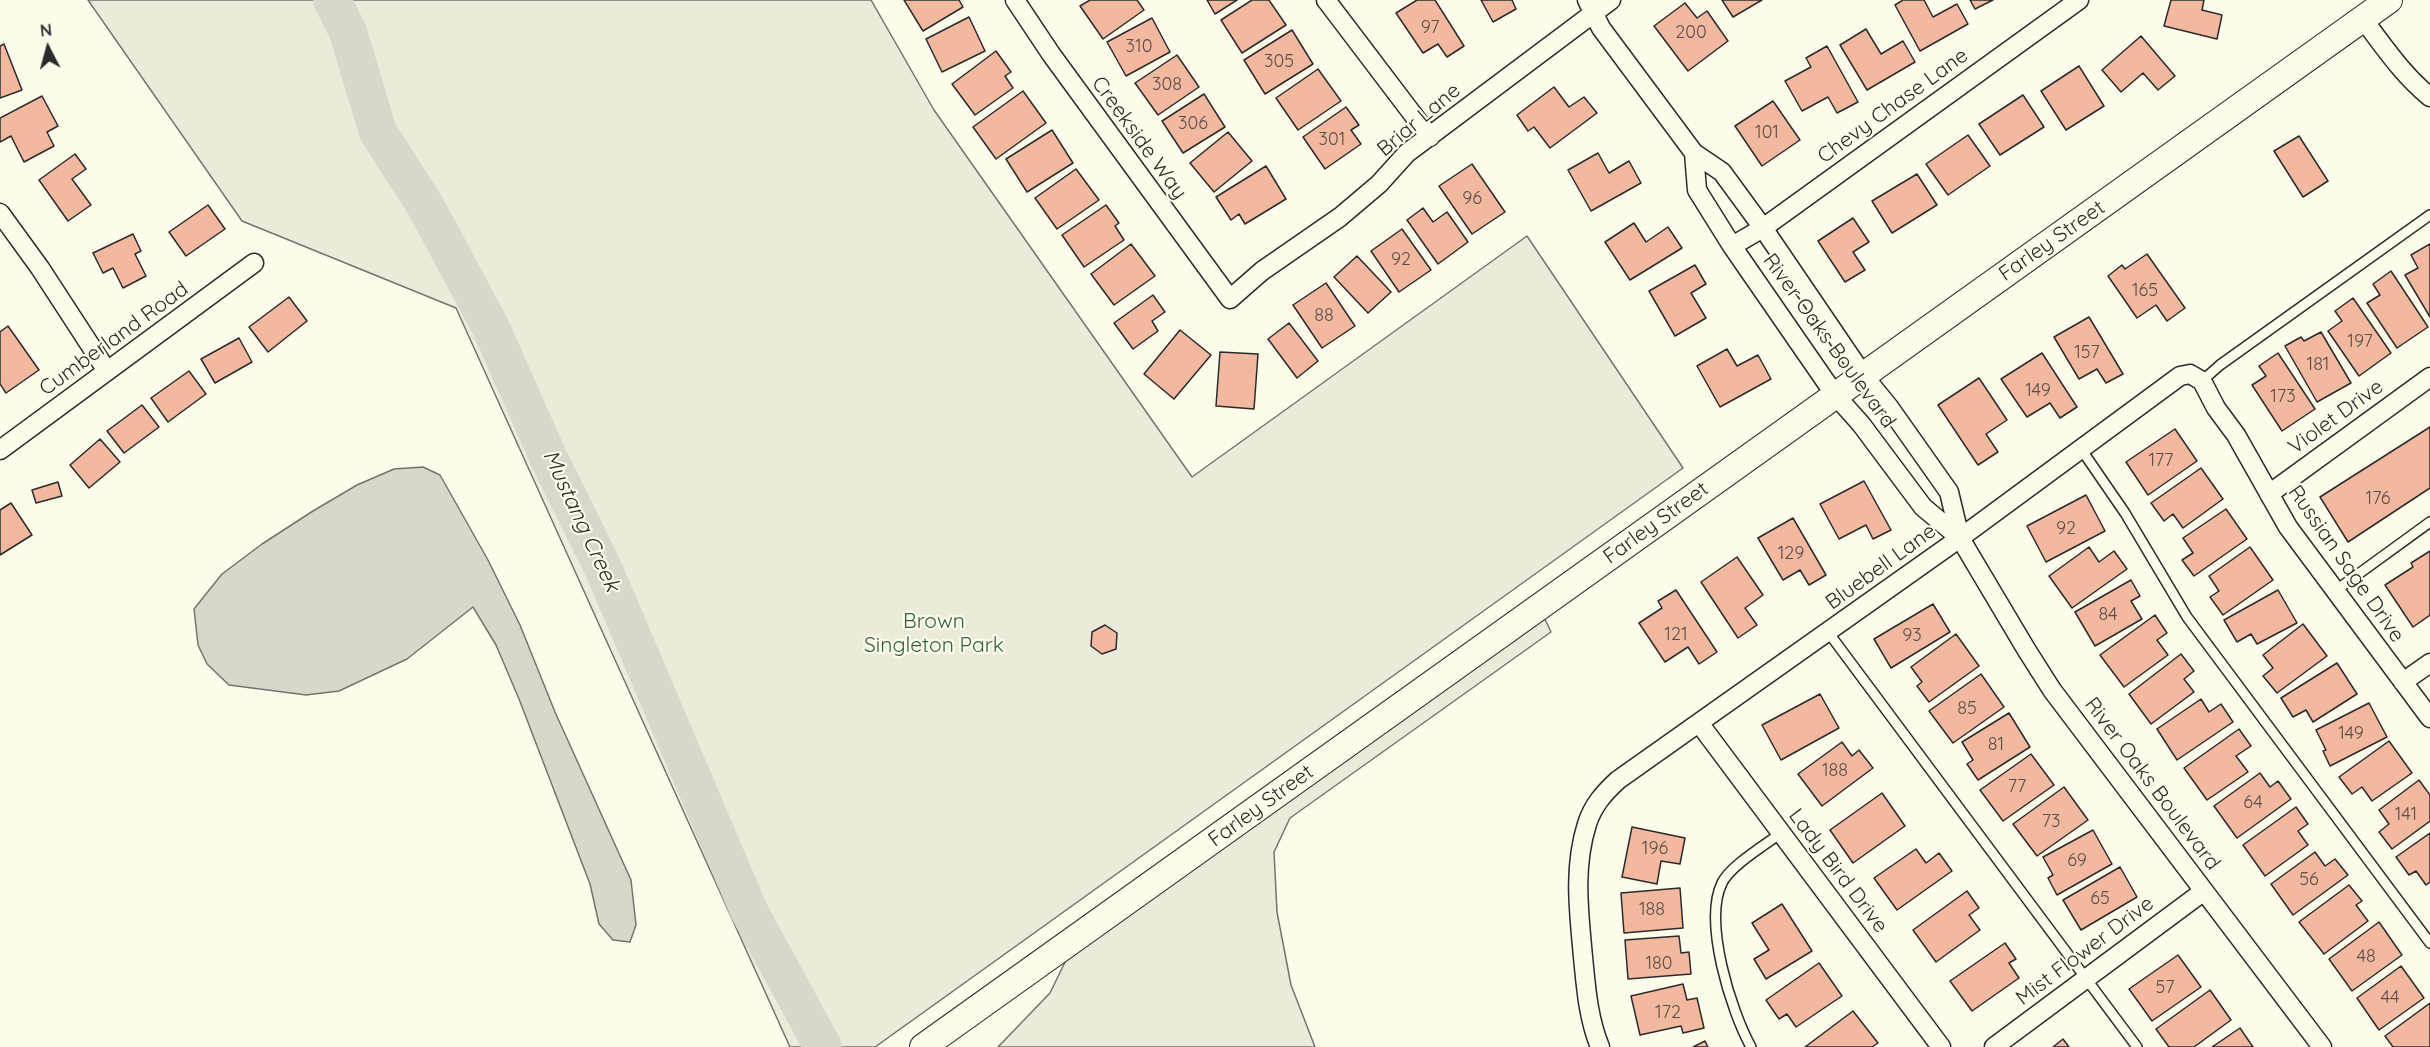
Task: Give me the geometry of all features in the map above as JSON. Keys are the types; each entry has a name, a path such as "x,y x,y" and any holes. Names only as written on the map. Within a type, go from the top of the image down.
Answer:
{"street":[{"name":"Creekside Way","path":"1015,0 1051,54 1230,299"},
{"path":"1326,0 1430,137"},
{"name":"Briar Lane","path":"1230,299 1262,271 1348,210 1379,184 1407,153 1591,7 1611,0"},
{"name":"Chevy Chase Lane","path":"1732,246 1763,228 2079,0"},
{"name":"Farley Street","path":"923,1047 2389,0"},
{"name":"River Oaks Boulevard","path":"1591,7 1602,28 1694,153 1722,172 1863,375 1889,406 1949,492 1960,538 2052,690 2322,1047"},
{"path":"2363,19 2398,66 2415,85 2430,97"},
{"name":"River Oaks Boulevard","path":"1694,153 1696,190 1732,246 1835,395 1861,424 1923,507 1960,538"},
{"path":"0,213 40,268 107,371"},
{"name":"Cumberland Road","path":"0,450 254,263"},
{"name":"Bluebell Lane","path":"1600,1047 1588,1006 1577,890 1581,849 1587,822 1599,798 1618,780 1960,538 2171,382 2180,376 2196,377"},
{"name":"Violet Drive","path":"2269,494 2430,376"},
{"name":"Russian Sage Drive","path":"2196,377 2236,435 2288,527 2430,718"},
{"path":"2403,682 2430,663"},
{"name":"Lady Bird Drive","path":"1699,723 1941,1047"},
{"name":"Mist Flower Drive","path":"1994,1047 2204,891"}],"lane":[{"path":"2196,377 2220,365 2430,215"},
{"path":"2081,449 2125,513 2187,617 2430,943"},
{"path":"2335,591 2430,522"},
{"path":"1828,632 2137,1047"},
{"path":"1750,1047 1730,997 1720,959 1716,921 1717,901 1722,882 1732,870 1781,833"}],"green space":[{"name":"Brown Singleton Park","path":"88,0 871,0 934,110 1192,477 1527,236 1683,468 875,1047 790,1047 456,308 242,221"},
{"path":"1544,617 1551,632 1290,818 1274,852 1277,912 1291,985 1315,1047 998,1047 1050,993 1070,952"}],"shaded area":[{"path":"423,467 440,475 488,560 520,625 555,712 631,880 636,925 630,942 613,940 599,924 590,884 519,699 496,645 473,607 407,659 339,691 306,695 229,685 207,664 198,645 194,609 222,574 262,544 357,485 394,469"}],"building":[{"path":"904,0 959,0 963,7 923,31"},
{"path":"1090,0 1137,0 1144,10 1103,39 1080,6"},
{"path":"1207,0 1237,0 1215,14"},
{"path":"1252,0 1269,0 1286,25 1242,53 1221,20"},
{"path":"1417,0 1435,0 1464,46 1447,57 1438,44 1423,53 1396,13"},
{"path":"1481,0 1512,0 1516,9 1493,22"},
{"path":"1722,0 1762,0 1733,17"},
{"path":"1903,0 1924,0 1933,17 1957,4 1968,24 1920,51 1895,5"},
{"path":"1970,0 1993,0 1975,9"},
{"path":"2171,0 2204,0 2202,10 2222,15 2217,39 2164,26"},
{"path":"1685,3 1697,18 1707,11 1728,41 1688,71 1654,26"},
{"path":"969,17 985,51 942,72 926,39"},
{"path":"1152,18 1170,52 1126,76 1107,42"},
{"path":"1866,29 1881,54 1903,41 1915,62 1867,90 1840,45"},
{"path":"1292,30 1313,64 1265,94 1244,60"},
{"path":"2141,36 2175,76 2158,90 2143,73 2121,92 2102,70"},
{"path":"4,44 22,90 0,98 0,46"},
{"path":"1827,46 1858,102 1837,113 1828,97 1802,111 1785,81 1811,67 1806,58"},
{"path":"996,51 1011,72 1005,76 1013,88 975,115 952,84"},
{"path":"1177,55 1199,87 1158,115 1135,83"},
{"path":"2079,66 2104,106 2066,130 2041,91"},
{"path":"1318,69 1341,101 1298,130 1276,98"},
{"path":"1554,87 1569,107 1584,97 1597,113 1550,148 1534,127 1528,131 1517,115"},
{"path":"1023,91 1046,123 996,159 973,127"},
{"path":"1204,94 1225,127 1183,153 1162,121"},
{"path":"2023,95 2044,127 2000,155 1979,124"},
{"path":"42,96 58,126 47,132 54,146 24,162 11,136 0,142 0,118"},
{"path":"1773,101 1800,140 1762,166 1735,126"},
{"path":"1346,107 1359,125 1351,130 1361,144 1325,169 1303,137"},
{"path":"1052,130 1073,163 1027,192 1006,159"},
{"path":"1228,132 1252,161 1214,192 1190,163"},
{"path":"1968,135 1990,166 1948,195 1926,164"},
{"path":"2299,136 2328,181 2303,197 2274,151"},
{"path":"1598,153 1609,173 1629,161 1641,183 1591,211 1568,170"},
{"path":"75,154 86,169 72,179 91,205 68,221 39,180"},
{"path":"1472,164 1505,212 1472,234 1439,186"},
{"path":"1266,166 1286,199 1245,224 1239,214 1231,220 1216,197"},
{"path":"1076,169 1099,200 1057,229 1035,198"},
{"path":"1917,174 1937,205 1892,233 1872,201"},
{"path":"208,205 225,229 186,256 169,232"},
{"path":"1106,205 1119,223 1115,226 1124,240 1084,267 1062,235"},
{"path":"1423,208 1433,222 1447,212 1468,242 1438,264 1407,220"},
{"path":"1853,218 1869,242 1853,252 1865,270 1845,282 1818,241"},
{"path":"1634,223 1646,242 1668,227 1682,248 1630,280 1605,242"},
{"path":"1402,229 1431,270 1399,292 1371,251"},
{"path":"133,234 141,251 135,254 146,276 123,288 113,268 103,273 93,253"},
{"path":"1131,244 1155,276 1114,305 1091,274"},
{"path":"2430,244 2430,317 2405,275 2418,268 2411,255"},
{"path":"2147,254 2185,308 2167,321 2156,305 2137,318 2108,276 2122,265 2125,269"},
{"path":"1357,256 1391,292 1368,313 1334,277"},
{"path":"1695,265 1706,284 1691,293 1706,318 1675,336 1649,291"},
{"path":"2391,271 2428,327 2397,348 2367,303 2380,295 2373,284"},
{"path":"1326,283 1355,326 1322,348 1293,305"},
{"path":"1153,295 1165,312 1152,321 1158,331 1133,349 1114,323"},
{"path":"289,297 307,321 268,352 249,327"},
{"path":"2353,298 2391,353 2359,376 2328,331 2342,321 2335,311"},
{"path":"2089,317 2123,374 2106,383 2097,369 2079,379 2054,337"},
{"path":"1289,323 1318,361 1297,378 1268,339"},
{"path":"8,326 39,370 6,393 0,384 0,332"},
{"path":"1180,330 1211,355 1174,399 1144,374"},
{"path":"2321,332 2351,383 2317,402 2285,346 2301,337 2304,341"},
{"path":"239,338 252,362 215,383 201,359"},
{"path":"1727,349 1737,366 1758,355 1771,379 1720,407 1697,366"},
{"path":"1220,352 1258,354 1254,409 1216,406"},
{"path":"2042,353 2077,407 2060,418 2050,403 2027,417 2001,379"},
{"path":"2278,353 2315,409 2282,431 2252,385 2266,376 2259,366"},
{"path":"189,371 206,394 168,422 151,398"},
{"path":"1979,378 2007,420 1986,434 1998,452 1978,465 1938,405"},
{"path":"142,405 159,427 124,453 107,431"},
{"path":"2430,427 2430,488 2348,542 2320,497"},
{"path":"2175,429 2197,461 2148,495 2126,462"},
{"path":"100,439 120,462 89,488 70,465"},
{"path":"2201,468 2223,499 2183,528 2173,514 2164,521 2151,503"},
{"path":"1864,481 1891,530 1873,539 1866,525 1839,539 1820,504"},
{"path":"58,482 62,496 36,503 32,490"},
{"path":"2086,495 2105,531 2046,562 2027,526"},
{"path":"11,503 32,535 0,555 0,510"},
{"path":"2226,509 2247,539 2194,576 2182,560 2193,553 2183,538"},
{"path":"1793,518 1826,575 1809,585 1800,570 1783,580 1758,538"},
{"path":"2089,547 2099,562 2114,551 2127,569 2072,608 2049,576"},
{"path":"2250,547 2273,580 2223,615 2210,597 2219,591 2209,576"},
{"path":"2430,551 2430,615 2413,627 2385,585 2413,567 2411,563"},
{"path":"1737,557 1763,595 1745,608 1757,625 1738,638 1701,582"},
{"path":"2131,580 2140,596 2131,601 2142,619 2095,646 2075,612"},
{"path":"1676,590 1717,652 1699,664 1688,647 1665,662 1639,623 1662,608 1658,601"},
{"path":"2278,590 2297,623 2257,644 2251,634 2237,642 2224,620"},
{"path":"1933,604 1950,632 1891,668 1874,639"},
{"path":"2155,615 2167,633 2157,640 2168,655 2124,687 2100,655"},
{"path":"2303,624 2327,656 2277,693 2263,676 2273,668 2263,655"},
{"path":"1105,625 1117,633 1116,649 1102,654 1091,646 1092,632"},
{"path":"1956,634 1979,666 1929,702 1917,686 1922,682 1911,667"},
{"path":"2181,654 2194,671 2184,679 2194,692 2151,724 2129,694"},
{"path":"2337,663 2357,694 2313,722 2306,710 2293,717 2281,698"},
{"path":"1981,674 2004,707 1953,743 1929,711"},
{"path":"1820,694 1839,728 1781,760 1762,725"},
{"path":"2201,699 2209,712 2221,704 2233,722 2177,760 2157,729"},
{"path":"2369,703 2387,737 2330,766 2323,751 2326,750 2316,730"},
{"path":"2009,713 2030,747 1978,780 1967,764 1973,760 1962,742"},
{"path":"2239,729 2251,746 2236,756 2248,772 2207,800 2184,768"},
{"path":"2389,741 2412,773 2372,801 2362,787 2352,794 2339,777"},
{"path":"1842,742 1852,756 1859,750 1873,768 1822,806 1798,774"},
{"path":"2031,754 2054,785 2003,821 1980,790"},
{"path":"2260,773 2270,787 2278,781 2291,799 2237,838 2214,806"},
{"path":"2419,780 2430,795 2430,821 2392,849 2379,832 2389,824 2379,810"},
{"path":"2064,787 2088,820 2037,856 2013,824"},
{"path":"1882,793 1905,826 1853,863 1830,830"},
{"path":"2296,807 2308,824 2298,831 2308,845 2265,876 2243,845"},
{"path":"1632,827 1685,838 1680,864 1661,861 1657,884 1622,877"},
{"path":"2093,830 2112,864 2057,895 2048,878 2053,875 2043,857"},
{"path":"2430,833 2430,882 2426,885 2416,871 2409,875 2396,857"},
{"path":"1916,849 1926,863 1939,853 1952,871 1897,910 1874,878"},
{"path":"2315,852 2325,866 2335,859 2348,875 2293,915 2271,884"},
{"path":"2120,867 2137,897 2081,930 2063,900"},
{"path":"2349,885 2362,901 2356,905 2368,921 2324,954 2299,922"},
{"path":"1680,888 1683,928 1624,933 1621,893"},
{"path":"1967,891 1979,908 1969,915 1980,930 1936,962 1913,930"},
{"path":"1782,904 1812,951 1766,979 1754,959 1769,950 1752,923"},
{"path":"2379,922 2402,955 2352,991 2329,959"},
{"path":"1679,936 1681,953 1689,952 1691,974 1628,979 1625,940"},
{"path":"2005,943 2016,959 2009,963 2019,978 1972,1011 1950,981"},
{"path":"2178,955 2201,987 2152,1021 2129,989"},
{"path":"1819,963 1842,996 1796,1027 1787,1014 1779,1019 1766,1000"},
{"path":"2401,966 2424,998 2379,1030 2357,998"},
{"path":"1683,984 1687,1000 1697,998 1704,1028 1683,1033 1681,1026 1640,1035 1631,996"},
{"path":"2210,990 2231,1020 2194,1047 2169,1047 2156,1029"},
{"path":"2430,1003 2430,1047 2393,1047 2385,1036"},
{"path":"1853,1011 1878,1043 1872,1047 1805,1047"},
{"path":"2240,1028 2253,1047 2212,1047"},
{"path":"2063,1039 2069,1047 2053,1047"},
{"path":"1705,1041 1708,1047 1693,1047"}],"waterway":[{"name":"Mustang Creek","path":"332,0 348,32 378,132 425,205 491,328 549,459 604,570 749,911 823,1047"}]}
